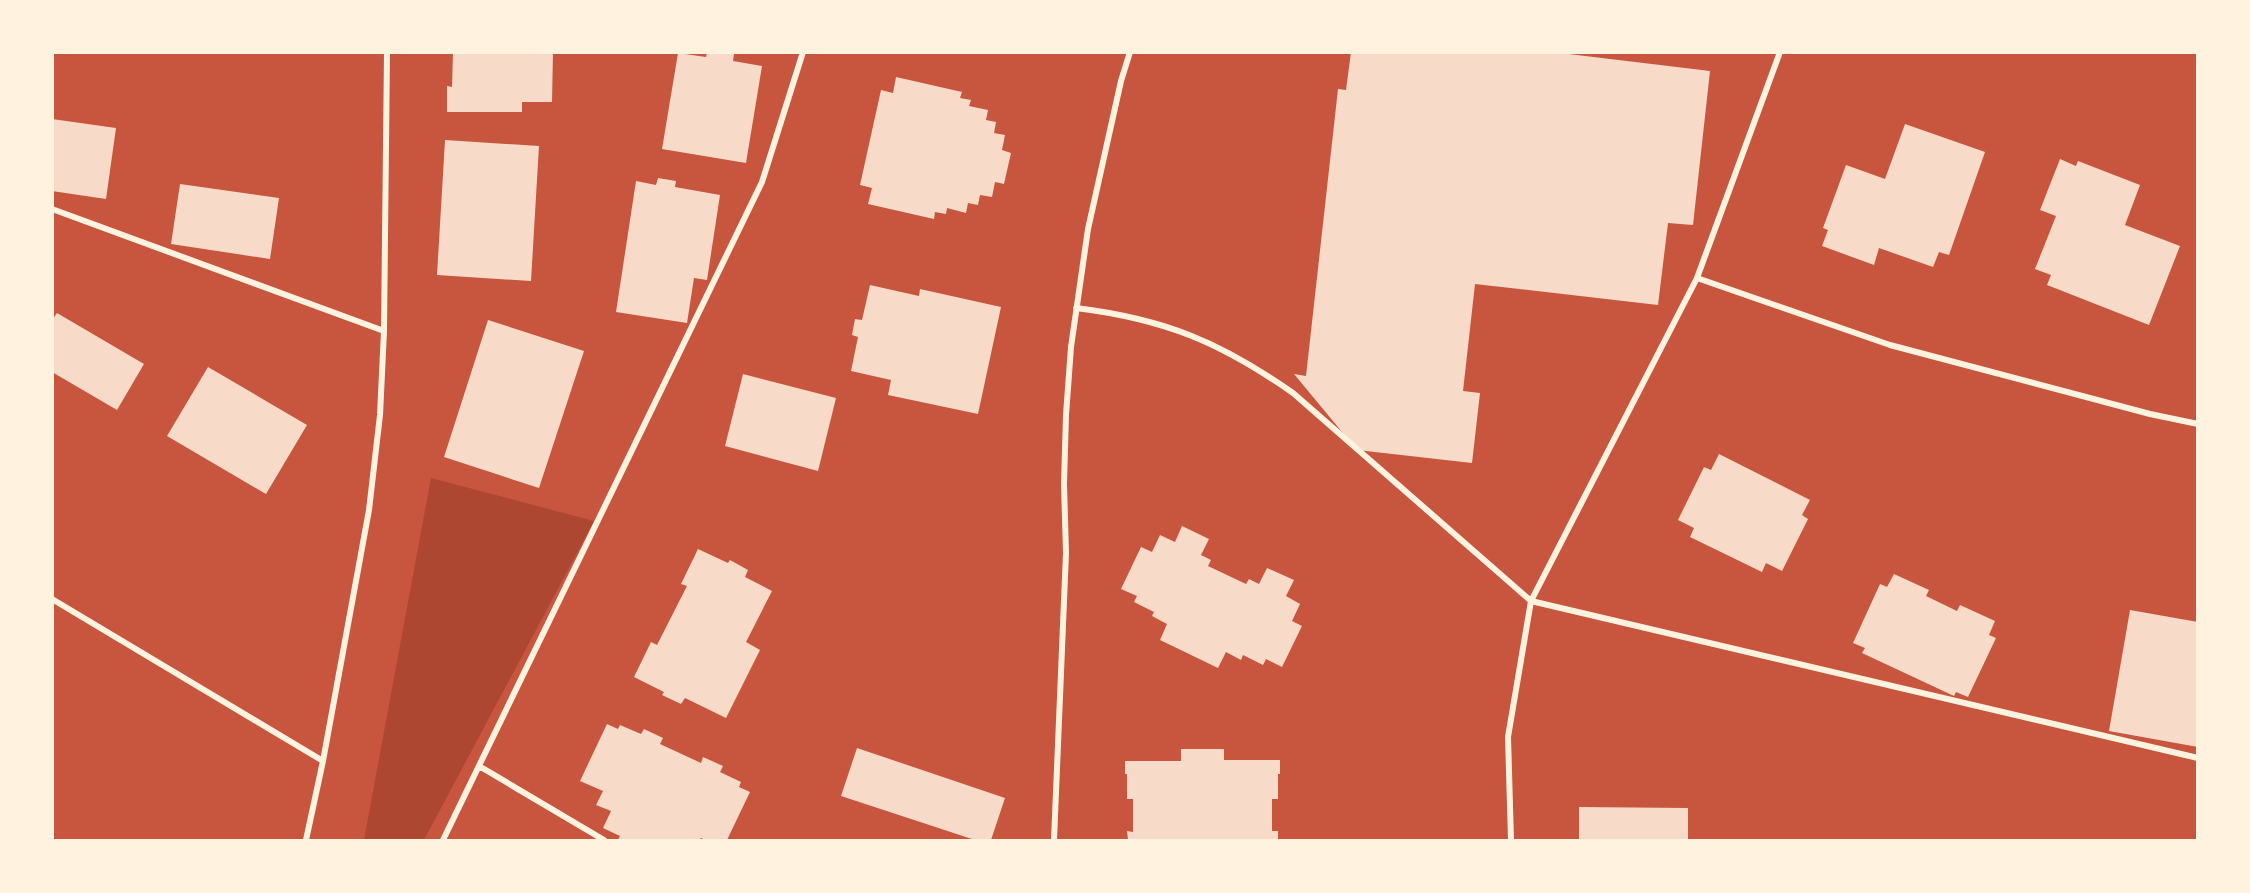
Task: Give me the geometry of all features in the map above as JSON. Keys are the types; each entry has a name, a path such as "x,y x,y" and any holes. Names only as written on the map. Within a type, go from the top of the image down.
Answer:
{"street":[{"path":"306,840 323,761 369,510 380,415 384,331 387,52"},
{"path":"443,840 762,182 803,52"},
{"path":"1054,840 1066,553 1064,484 1066,415 1071,347 1094,199 1130,52"},
{"path":"1511,840 1508,737 1532,601 1696,278 1780,52"},
{"path":"52,209 384,331"},
{"path":"1696,278 1890,345 2150,414 2198,424"},
{"path":"1076,308 1111,313 1181,331 1215,345 1256,367 1293,393 1532,601 2198,758"},
{"path":"52,599 323,761"},
{"path":"479,766 604,840"}],"shaded area":[{"path":"431,478 594,521 424,840 364,840"}],"building":[{"path":"453,52 553,52 552,102 522,102 522,112 447,112 447,86 452,87"},
{"path":"707,52 734,54 733,61 762,66 746,163 662,149 678,53 706,57"},
{"path":"1351,52 1552,52 1710,71 1693,225 1668,223 1658,305 1475,284 1463,391 1480,393 1472,463 1357,450 1294,374 1306,376 1338,89 1346,90"},
{"path":"896,77 962,92 960,98 971,100 969,106 988,110 986,120 996,122 994,133 1005,135 1002,150 1011,153 1004,184 995,182 992,197 980,195 978,205 968,203 966,213 947,208 946,214 935,212 934,219 868,204 872,188 860,185 881,90 893,93"},
{"path":"52,119 116,128 106,199 52,191"},
{"path":"1905,124 1985,152 1949,255 1939,252 1933,267 1879,248 1874,265 1822,246 1828,230 1823,228 1846,165 1885,179"},
{"path":"445,140 539,146 531,281 437,275"},
{"path":"2060,159 2076,166 2078,161 2140,185 2125,225 2180,246 2149,325 2047,285 2051,275 2035,269 2056,216 2040,210"},
{"path":"658,178 676,181 675,187 720,195 707,280 694,278 687,323 616,312 636,181 656,185"},
{"path":"180,184 279,198 270,259 171,244"},
{"path":"870,285 919,296 920,289 1001,307 978,414 888,395 891,380 851,371 858,337 852,335 855,319 862,320"},
{"path":"57,313 144,364 117,410 52,372 52,320"},
{"path":"488,320 584,351 539,488 444,457"},
{"path":"208,367 307,425 266,494 167,436"},
{"path":"743,374 836,398 818,471 725,446"},
{"path":"1719,454 1810,500 1802,515 1808,519 1782,571 1766,563 1762,572 1690,537 1694,528 1678,520 1704,467 1711,470"},
{"path":"1182,526 1209,539 1201,555 1211,560 1208,566 1246,584 1249,579 1259,584 1267,568 1294,580 1286,596 1300,604 1292,621 1302,626 1282,667 1266,659 1263,665 1243,655 1241,660 1226,652 1218,668 1160,640 1167,624 1152,616 1154,612 1134,602 1137,596 1121,589 1141,547 1152,552 1160,535 1175,542"},
{"path":"698,549 728,563 730,560 748,570 745,577 772,591 746,642 760,650 726,718 685,698 681,704 662,695 664,692 634,677 651,642 657,645 687,586 681,584"},
{"path":"1894,574 1929,590 1926,596 1957,611 1960,605 1995,621 1989,635 1996,638 1968,697 1956,692 1954,696 1862,653 1865,648 1853,643 1880,584 1887,587"},
{"path":"2130,610 2198,622 2198,747 2109,731"},
{"path":"607,724 618,729 620,725 641,734 644,729 663,738 660,744 701,763 703,757 723,766 720,772 741,782 739,787 750,792 727,840 701,838 699,840 618,840 620,836 603,828 611,811 596,805 603,791 580,781"},
{"path":"857,748 1005,798 991,840 975,840 841,796"},
{"path":"1181,749 1224,749 1224,760 1280,760 1278,799 1272,799 1272,831 1278,831 1278,840 1128,840 1127,831 1133,832 1133,799 1127,799 1125,761 1181,761"},
{"path":"1579,807 1688,808 1688,840 1579,840"}]}
